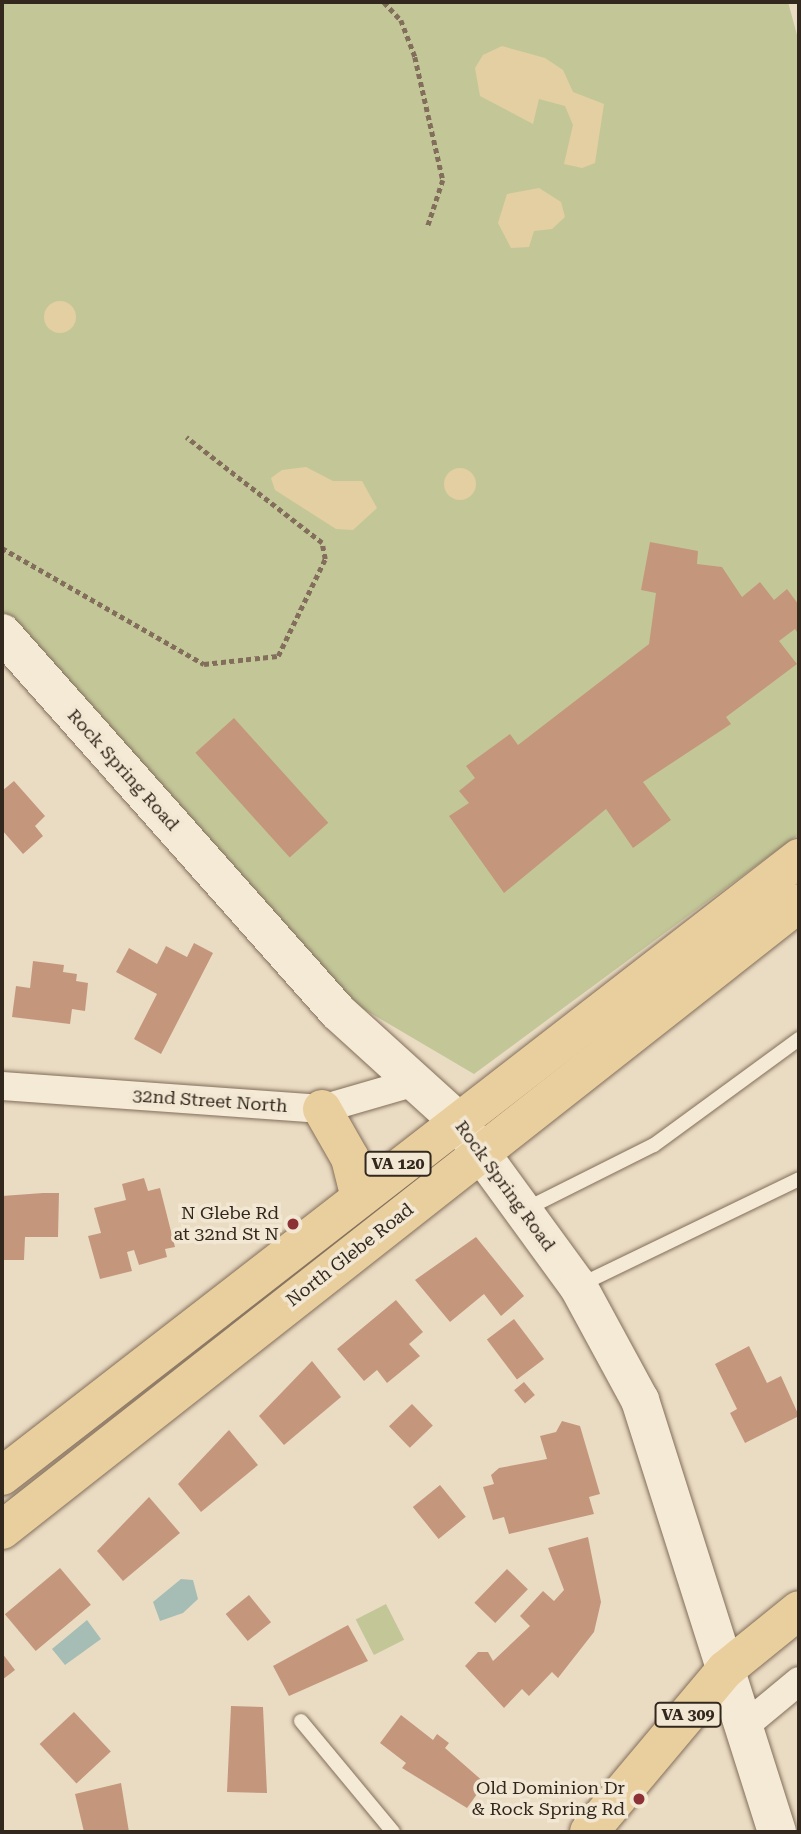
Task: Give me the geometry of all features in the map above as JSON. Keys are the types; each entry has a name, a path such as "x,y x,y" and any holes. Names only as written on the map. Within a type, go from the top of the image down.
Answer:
{"main road":[{"name":"VA 120","path":"2,1476 456,1119 799,858"},
{"name":"North Glebe Road","path":"2,1530 799,904"},
{"path":"322,1109 350,1158 359,1195"},
{"name":"VA 309","path":"589,1832 725,1670 799,1610"}],"street":[{"name":"Rock Spring Road","path":"2,633 338,1012 456,1119 578,1286 628,1369 725,1670 741,1729 777,1832"},
{"name":"32nd Street North","path":"2,1086 322,1109 415,1082"},
{"path":"741,1729 799,1681"}],"lane":[{"path":"523,1210 654,1145 799,1039"},
{"path":"578,1286 799,1179"},
{"path":"301,1721 393,1832"}],"path":[{"path":"384,2 401,20 415,57 443,180 428,226"},
{"path":"2,548 204,664 278,656 325,559 322,542 186,437"}],"green space":[{"path":"2,2 788,2 799,42 799,834 474,1074 355,1004 2,610"},
{"path":"386,1604 404,1640 374,1655 356,1619"}],"sand":[{"path":"502,46 545,58 563,70 573,92 604,104 595,163 582,168 564,164 573,125 565,106 539,99 533,124 480,96 475,68 483,55"},
{"path":"539,188 561,202 565,217 552,229 534,231 529,247 511,248 498,223 507,194"},
{"path":"60,301 72,305 76,317 72,329 60,333 48,329 44,317 48,305"},
{"path":"306,467 333,481 362,481 377,508 353,530 336,529 275,490 271,478 282,470"},
{"path":"460,468 471,473 476,484 471,495 460,500 449,495 444,484 449,473"}],"water":[{"path":"181,1579 193,1580 198,1599 183,1613 160,1621 153,1602"},
{"path":"87,1620 101,1639 65,1665 52,1649"}],"building":[{"path":"650,542 698,551 697,564 722,567 742,597 760,582 774,600 787,589 799,605 799,635 795,629 779,641 797,664 726,717 731,724 643,782 671,820 633,848 606,809 504,893 449,816 469,803 459,791 475,778 466,766 510,734 518,745 649,644 656,593 641,590"},
{"path":"234,718 328,823 290,858 195,753"},
{"path":"14,781 45,816 35,826 43,836 23,854 2,830 2,791"},
{"path":"194,943 213,953 161,1054 134,1039 157,994 116,972 129,948 157,964 166,946 187,957"},
{"path":"33,961 64,965 63,972 77,974 76,981 88,983 85,1011 72,1009 70,1024 12,1017 16,986 30,988"},
{"path":"144,1178 148,1191 160,1188 175,1247 165,1249 167,1257 139,1265 134,1250 127,1252 132,1271 100,1279 88,1236 101,1233 94,1208 126,1200 122,1184"},
{"path":"59,1193 58,1237 25,1237 24,1260 2,1260 2,1196"},
{"path":"476,1237 524,1296 501,1316 484,1294 450,1322 415,1280"},
{"path":"396,1300 423,1332 409,1344 420,1356 387,1383 377,1370 364,1381 337,1349"},
{"path":"514,1319 544,1359 517,1379 487,1339"},
{"path":"749,1346 767,1383 781,1376 799,1416 745,1443 730,1413 737,1409 715,1364"},
{"path":"312,1361 341,1397 284,1445 259,1416"},
{"path":"524,1382 535,1395 525,1403 514,1390"},
{"path":"412,1404 433,1426 410,1448 389,1426"},
{"path":"562,1421 580,1426 600,1494 589,1497 594,1514 509,1534 504,1517 493,1520 483,1487 494,1484 491,1475 499,1468 547,1459 540,1436 556,1432"},
{"path":"229,1430 258,1465 201,1512 178,1484"},
{"path":"440,1485 466,1517 439,1539 413,1507"},
{"path":"149,1497 180,1533 123,1581 97,1551"},
{"path":"588,1537 601,1602 594,1632 558,1678 552,1672 529,1696 522,1689 504,1708 465,1666 478,1652 488,1652 493,1661 530,1626 520,1616 543,1591 554,1601 564,1590 548,1548"},
{"path":"60,1568 91,1605 36,1651 5,1614"},
{"path":"507,1569 528,1589 495,1623 474,1603"},
{"path":"249,1595 271,1622 248,1641 226,1614"},
{"path":"348,1625 368,1661 289,1696 273,1666"},
{"path":"2,1653 15,1670 2,1680"},
{"path":"231,1706 263,1707 267,1793 227,1792"},
{"path":"74,1712 111,1751 76,1784 40,1744"},
{"path":"401,1715 433,1740 437,1734 449,1743 445,1748 485,1783 467,1808 402,1768 406,1763 380,1743"},
{"path":"121,1783 129,1832 84,1832 75,1794"}],"place":[{"name":"N Glebe Rd at 32nd St N","path":"293,1224"},
{"name":"Old Dominion Dr & Rock Spring Rd","path":"639,1799"}]}
